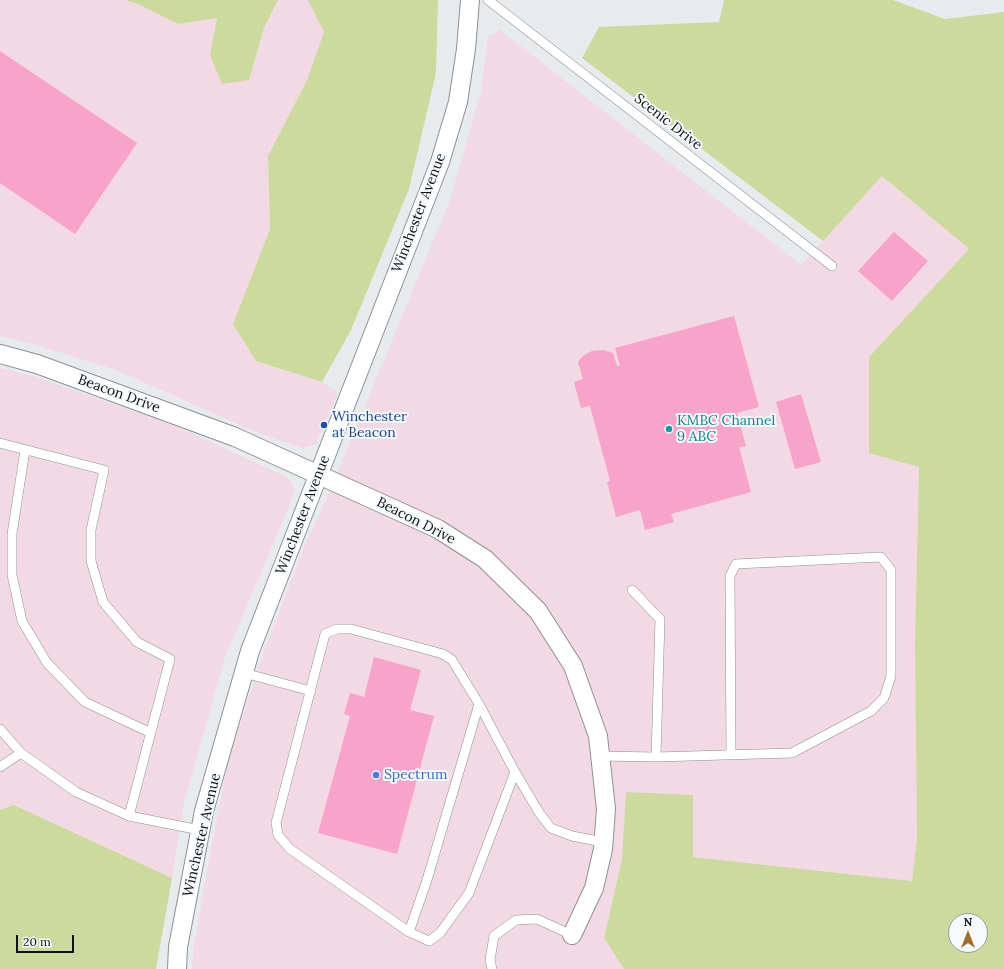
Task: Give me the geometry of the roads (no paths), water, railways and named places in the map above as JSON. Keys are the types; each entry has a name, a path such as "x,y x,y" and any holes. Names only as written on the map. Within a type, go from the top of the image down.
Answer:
{"street":[{"name":"Winchester Avenue","path":"177,969 178,947 204,810 250,650 440,162 458,102 466,49 470,0"},
{"name":"Beacon Drive","path":"0,354 37,364 235,437 438,529 485,559 538,611 573,666 598,736 606,809 603,848 594,888 572,935"}],"lane":[{"name":"Scenic Drive","path":"488,0 832,266"},
{"path":"0,443 104,470 91,530 91,561 103,602 137,642 170,659 129,816"},
{"path":"25,450 12,534 12,574 22,621 47,663 85,702 151,733"},
{"path":"600,756 656,757 792,753 871,711 884,698 891,676 891,570 881,557 736,564 730,576 731,754"},
{"path":"632,590 660,619 656,757"},
{"path":"515,772 468,893 440,932 429,942 410,932 290,849 278,836 276,823 326,634 337,628 351,629 443,654 452,660 479,704 515,772 540,814 551,828 572,836 603,842"},
{"path":"244,673 310,691"},
{"path":"410,932 427,880 479,704"},
{"path":"0,730 20,753 76,792 129,816 200,830"},
{"path":"0,767 20,753"},
{"path":"492,969 490,960 494,936 516,920 537,919 572,935"}],"place":[{"name":"Winchester at Beacon","path":"324,425"},
{"name":"KMBC Channel 9 ABC","path":"669,429"},
{"name":"Spectrum","path":"376,775"}]}
